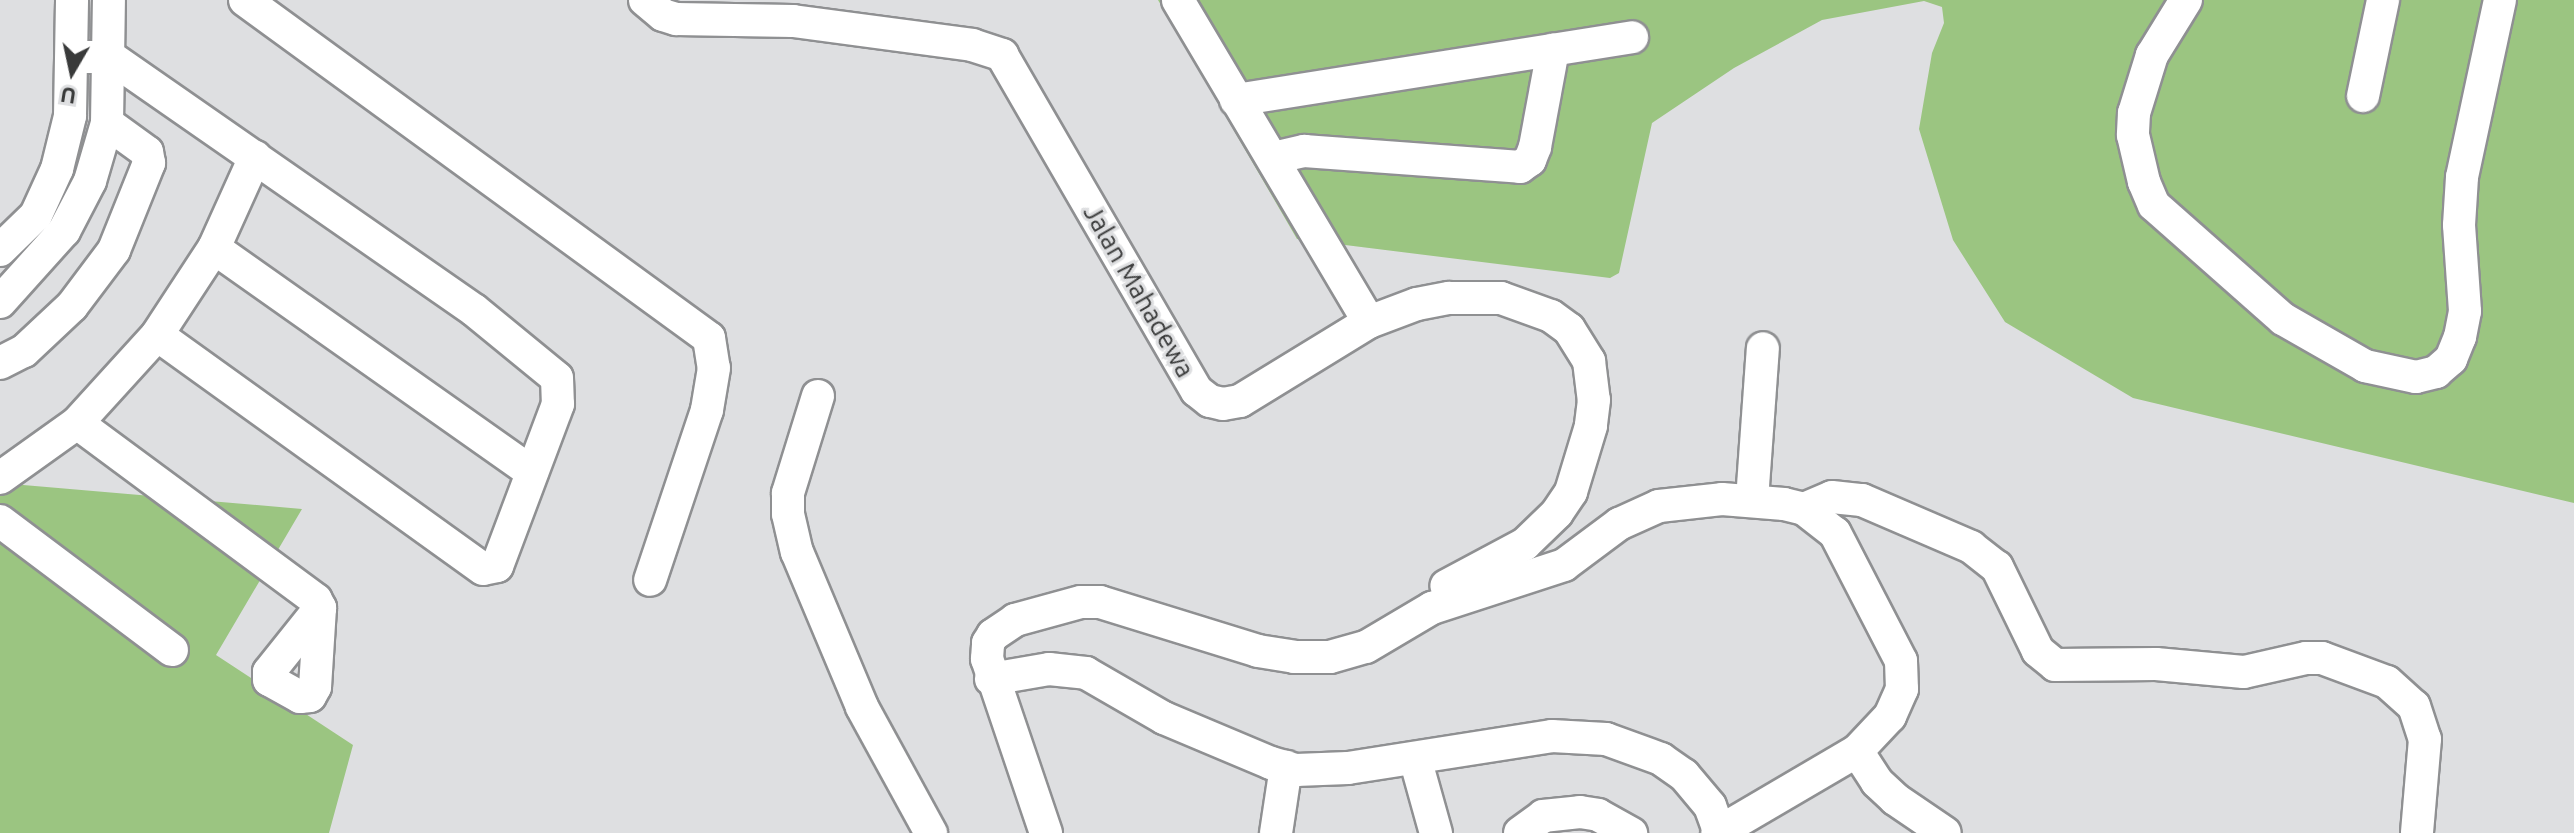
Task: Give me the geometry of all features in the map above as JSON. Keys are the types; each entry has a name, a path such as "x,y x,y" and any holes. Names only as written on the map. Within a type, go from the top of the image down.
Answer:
{"street":[{"path":"0,250 36,215 57,169 70,116 72,0"},
{"path":"0,302 64,231 90,181 107,123 109,0"},
{"path":"245,0 709,338 714,368 707,410 650,580"},
{"name":"Jalan Mahadewa","path":"645,0 663,15 676,19 793,21 972,45 1002,55 1197,391 1210,401 1223,404 1240,401 1369,322"},
{"path":"1178,0 1369,322 1417,304 1449,298 1501,298 1526,304 1551,316 1580,343 1589,361 1594,400 1587,449 1571,492 1541,530 1507,557 1397,607 1368,624 1330,657"},
{"path":"2186,0 2152,55 2134,113 2133,135 2144,182 2154,205 2283,319 2365,366 2416,377 2436,372 2451,359 2460,337 2465,311 2459,225 2462,177 2500,0"},
{"path":"2363,96 2383,0"},
{"path":"1236,100 1632,37"},
{"path":"1273,158 1304,151 1520,167 1530,160 1535,147 1553,50"},
{"path":"73,57 110,57 474,310 557,378 558,404 497,566 483,569 157,335"},
{"path":"0,363 24,351 72,306 114,250 141,190 149,163 147,152 107,123"},
{"path":"0,478 77,423 157,335 214,248 255,157"},
{"path":"214,248 532,472"},
{"path":"1752,500 1763,348"},
{"path":"818,396 788,493 788,514 797,552 862,707 931,833"},
{"path":"77,423 316,600 320,608"},
{"path":"1804,509 1832,497 1862,500 1971,547 1997,567 2038,651 2055,665 2156,664 2244,672 2306,658 2322,658 2387,682 2414,706 2425,739 2417,833"},
{"path":"991,679 1049,669 1086,673 1164,718 1286,767 1321,770 1552,736 1606,739 1661,759 1684,775 1710,806 1718,832 1857,751 1899,702 1904,675 1901,661 1835,533 1804,509 1752,500 1687,501 1638,513 1564,565 1432,608 1366,647 1330,657 1294,657 1258,651 1120,606 1081,602 1015,620 993,635 987,651 991,679 1046,833"},
{"path":"0,521 172,650"},
{"path":"1857,751 1877,782 1895,799 1945,833"},
{"path":"1415,758 1436,833"},
{"path":"1276,833 1286,767"},
{"path":"1520,833 1543,816 1580,812 1598,815 1631,833"}],"green space":[{"path":"1158,0 2574,0 2574,503 2133,398 2005,322 1953,240 1919,129 1932,53 1944,23 1942,7 1924,1 1822,20 1734,68 1652,123 1619,273 1610,278 1297,239"},
{"path":"0,483 302,509 216,655 353,745 329,833 0,833"}]}
